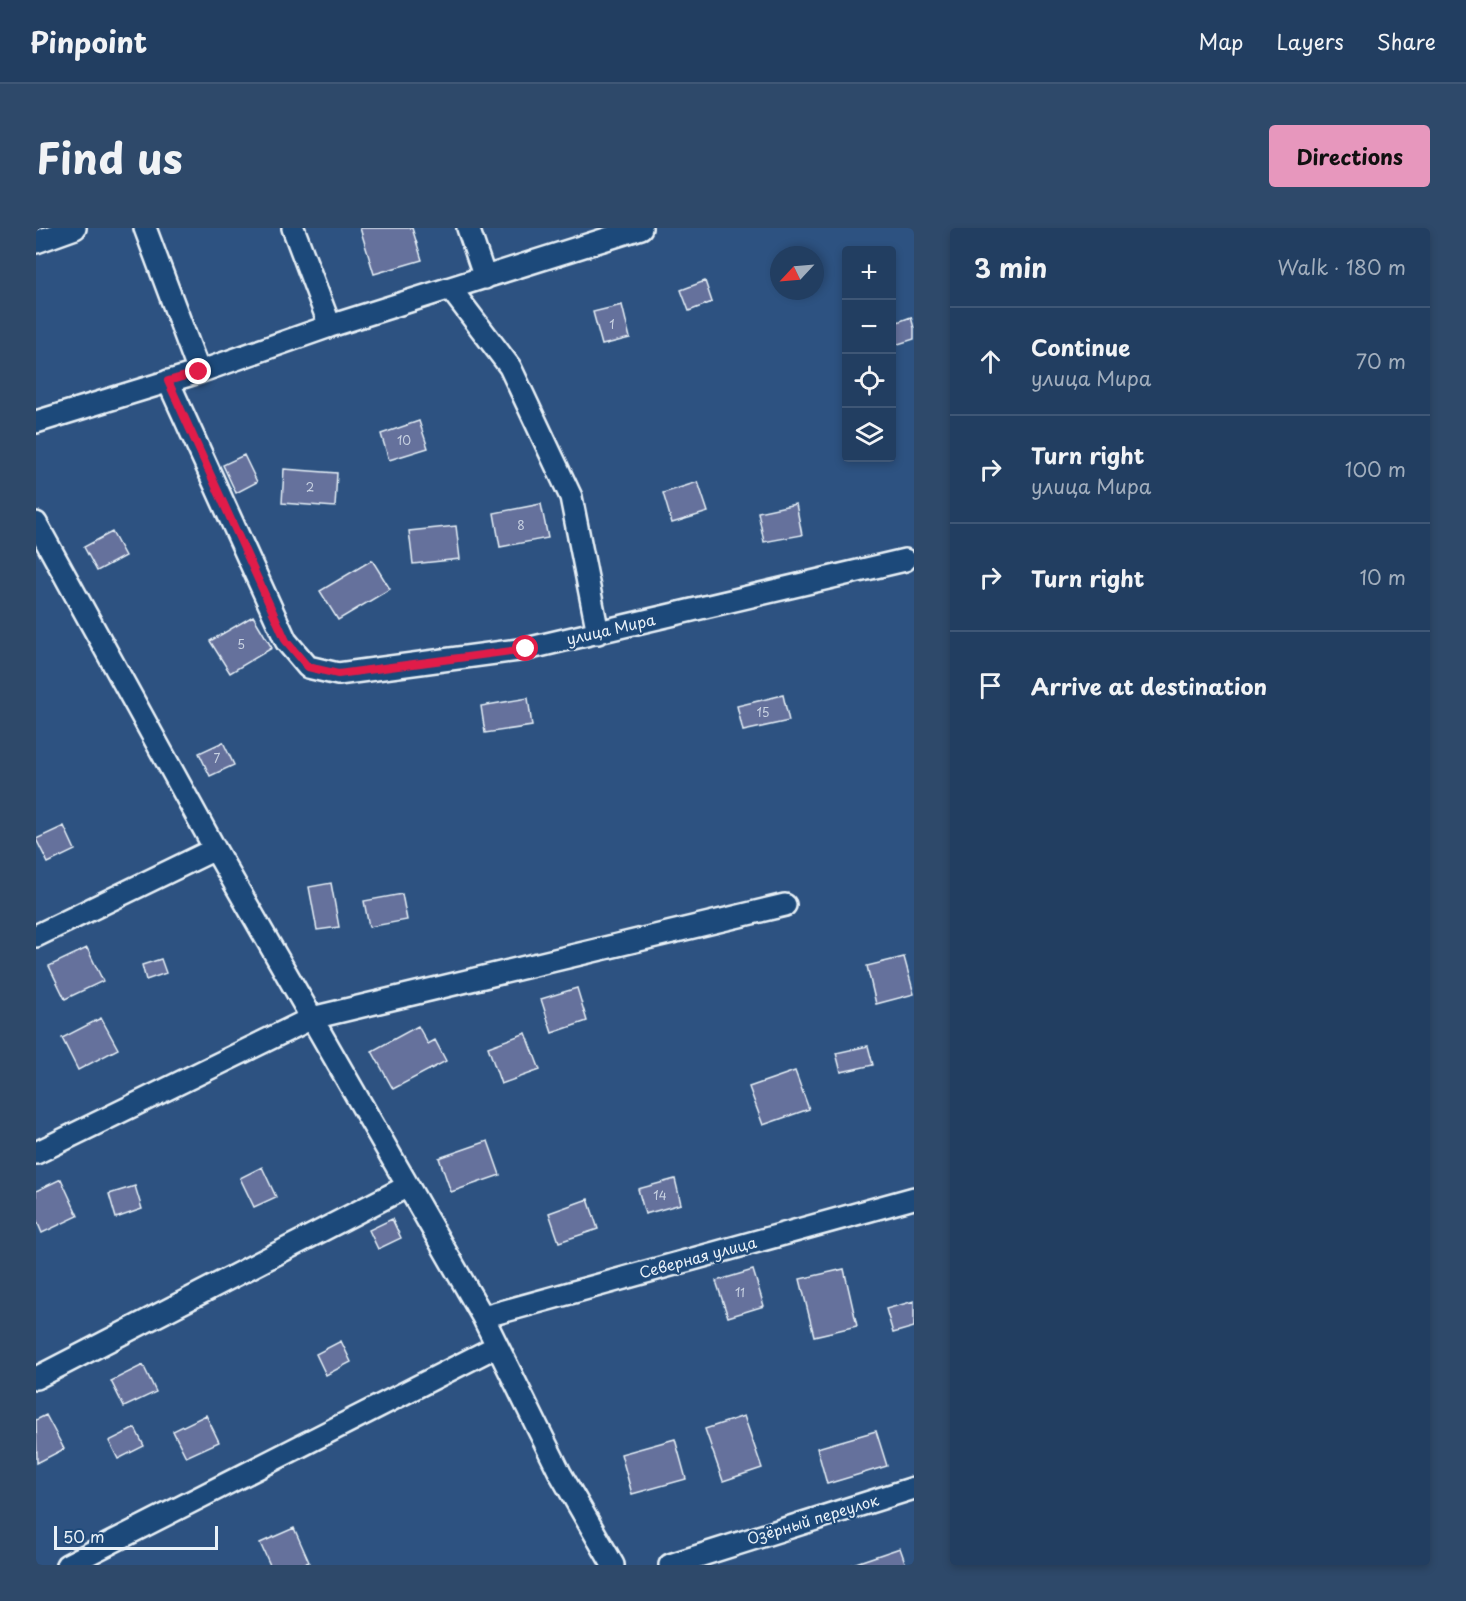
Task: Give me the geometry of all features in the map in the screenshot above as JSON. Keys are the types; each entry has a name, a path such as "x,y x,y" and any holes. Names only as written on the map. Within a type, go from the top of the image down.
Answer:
{"street":[{"path":"36,242 75,228"},
{"path":"145,228 199,372"},
{"path":"293,228 330,326"},
{"path":"468,228 485,278"},
{"path":"36,422 199,372 330,326 642,228"},
{"path":"450,288 510,367 572,497 598,633"},
{"name":"улица Мира","path":"168,381 286,641 308,667 338,674 526,649 905,560"},
{"path":"36,523 215,849 483,1317 560,1473 613,1565"},
{"path":"36,936 215,849"},
{"path":"36,1153 312,1018 785,905"},
{"path":"36,1378 408,1186"},
{"name":"Северная улица","path":"483,1317 914,1198"},
{"path":"67,1565 497,1346"},
{"name":"Озёрный переулок","path":"673,1564 914,1488"}],"building":[{"path":"360,228 412,228 422,260 374,274"},
{"path":"705,281 712,302 689,311 681,290"},
{"path":"622,305 630,338 602,345 593,312"},
{"path":"911,317 914,339 896,345 896,323"},
{"path":"419,421 428,448 389,460 381,434"},
{"path":"244,455 257,482 236,493 223,465"},
{"path":"284,469 337,473 335,507 282,503"},
{"path":"698,482 708,512 672,523 663,493"},
{"path":"541,504 548,538 500,547 494,513"},
{"path":"796,504 802,535 764,542 758,512"},
{"path":"456,526 460,559 413,564 409,531"},
{"path":"112,532 125,556 97,571 84,547"},
{"path":"372,560 390,589 338,620 320,591"},
{"path":"253,616 272,648 230,673 210,641"},
{"path":"783,695 789,721 743,731 737,706"},
{"path":"528,698 532,726 485,733 481,706"},
{"path":"223,742 234,765 210,776 199,753"},
{"path":"64,826 75,850 48,863 36,839"},
{"path":"331,883 339,927 317,930 309,887"},
{"path":"402,894 407,920 369,927 364,901"},
{"path":"87,948 103,981 65,999 49,966"},
{"path":"904,957 914,994 876,1004 867,966"},
{"path":"161,959 166,973 146,980 142,965"},
{"path":"577,988 587,1021 552,1033 541,999"},
{"path":"101,1018 118,1049 78,1070 62,1038"},
{"path":"418,1026 428,1044 435,1040 446,1061 393,1089 372,1051"},
{"path":"526,1033 540,1070 501,1084 488,1047"},
{"path":"868,1046 873,1065 841,1072 836,1053"},
{"path":"795,1071 809,1109 763,1125 749,1087"},
{"path":"488,1141 500,1175 451,1192 439,1158"},
{"path":"262,1167 276,1197 254,1207 240,1178"},
{"path":"61,1179 78,1216 42,1233 36,1219 36,1191"},
{"path":"675,1179 681,1204 645,1214 638,1189"},
{"path":"135,1186 142,1209 116,1218 109,1194"},
{"path":"588,1199 598,1229 559,1242 549,1213"},
{"path":"392,1219 401,1238 378,1249 369,1230"},
{"path":"844,1269 857,1326 814,1336 800,1279"},
{"path":"753,1270 764,1306 728,1317 716,1281"},
{"path":"914,1301 914,1327 893,1333 886,1309"},
{"path":"341,1341 351,1362 326,1375 316,1354"},
{"path":"143,1365 156,1392 124,1407 111,1381"},
{"path":"46,1415 64,1449 37,1463 36,1420"},
{"path":"206,1415 219,1442 186,1457 173,1431"},
{"path":"744,1416 762,1468 723,1481 705,1429"},
{"path":"135,1428 144,1446 118,1459 109,1441"},
{"path":"876,1431 887,1466 827,1484 817,1448"},
{"path":"675,1439 686,1479 632,1494 621,1454"},
{"path":"294,1528 309,1562 301,1565 270,1565 260,1543"},
{"path":"900,1548 906,1565 850,1565"}],"route":[{"path":"199,372 168,381 286,641 308,667 338,674 526,649"}]}
